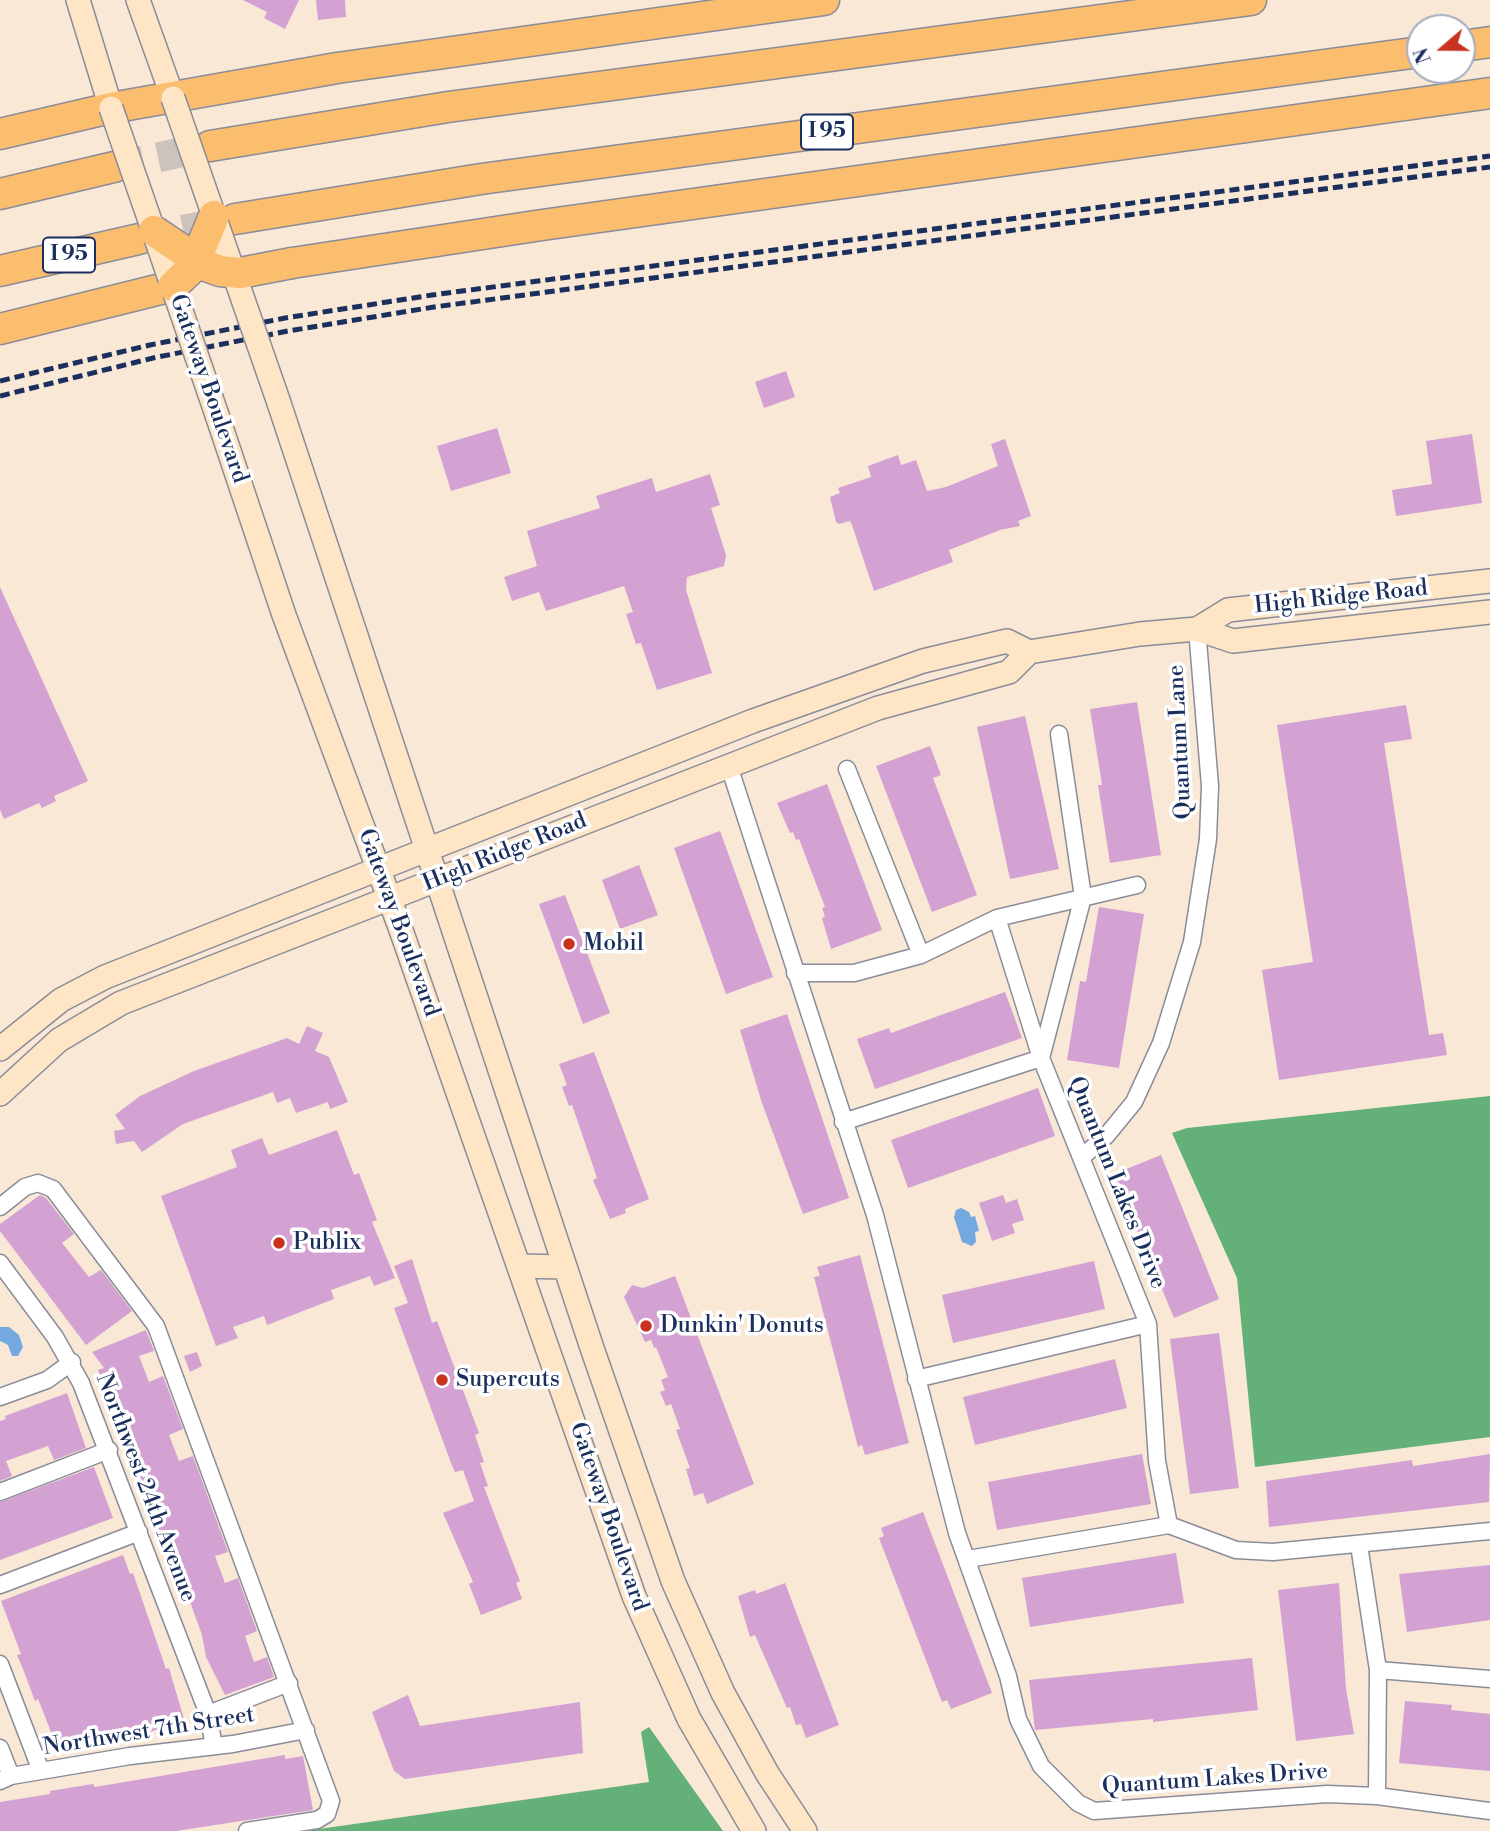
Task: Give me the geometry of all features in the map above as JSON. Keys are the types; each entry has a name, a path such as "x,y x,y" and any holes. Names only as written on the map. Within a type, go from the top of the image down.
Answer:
{"highway":[{"path":"0,134 111,108 390,59 824,0"},
{"path":"210,146 460,105 1251,0"},
{"name":"I 95","path":"224,217 481,179 1406,54"},
{"path":"146,235 212,268 234,273 542,225 1490,93"},
{"path":"0,194 114,167"},
{"path":"0,330 164,289 184,279 224,217"},
{"name":"I 95","path":"0,271 146,235"}],"main road":[{"name":"Gateway Boulevard","path":"78,0 164,289 217,415 284,615 390,899 638,1607 690,1719 754,1831"},
{"name":"Gateway Boulevard","path":"138,0 173,98 224,217 234,273 565,1267 678,1593 737,1720 805,1831"},
{"name":"High Ridge Road","path":"1197,629 1228,610 1490,581"},
{"name":"High Ridge Road","path":"2,1039 61,1000 105,976 822,695 923,661 1007,641 1029,652 1140,634 1197,629 1233,642 1490,612"},
{"name":"High Ridge Road","path":"0,1094 59,1040 121,1003 832,726 928,692 1009,672 1029,652"},
{"path":"2,1039 22,1072"},
{"path":"520,1266 565,1267"}],"street":[{"path":"1449,587 1452,617"},
{"name":"Quantum Lane","path":"1083,1157 1107,1135 1134,1102 1161,1043 1192,942 1208,839 1210,786 1208,734 1197,629"},
{"path":"822,695 832,726"},
{"name":"Quantum Lakes Drive","path":"1041,1058 1083,897 1059,734"},
{"name":"Quantum Lakes Drive","path":"729,766 875,1215 957,1533 968,1559 1028,1745 1041,1766 1085,1808 1105,1811 1327,1794 1377,1796 1490,1811"},
{"path":"848,769 920,955"},
{"path":"795,973 855,973 920,955 997,918 1137,885"},
{"name":"Quantum Lakes Drive","path":"997,918 1041,1058 1083,1157 1147,1324 1157,1461 1169,1525"},
{"name":"Quantum Lakes Drive","path":"843,1122 1041,1058"},
{"path":"0,1207 25,1187 38,1183 53,1189 156,1326 331,1801 327,1814 317,1820 247,1831"},
{"name":"Northwest 24th Avenue","path":"0,1263 72,1362 208,1714 215,1746"},
{"name":"Quantum Lakes Drive","path":"916,1379 1147,1324"},
{"path":"0,1397 47,1380 72,1362"},
{"path":"0,1492 108,1450"},
{"path":"968,1559 1169,1525 1237,1550 1273,1552 1490,1531"},
{"path":"0,1585 139,1532"},
{"path":"1359,1545 1378,1670 1377,1796"},
{"path":"0,1664 41,1771"},
{"path":"1378,1670 1490,1679"},
{"path":"208,1714 289,1682"},
{"name":"Northwest 7th Street","path":"6,1779 41,1771 306,1730"},
{"path":"0,1748 6,1779"}],"green space":[{"path":"1490,1096 1490,1437 1255,1467 1237,1278 1172,1133 1187,1128"},
{"path":"649,1727 723,1831 305,1831 649,1782 641,1732"}],"water":[{"path":"961,1208 969,1212 971,1217 975,1216 979,1231 975,1232 976,1242 972,1246 962,1242 954,1217 956,1210"},
{"path":"0,1327 9,1327 19,1335 23,1347 18,1356 12,1356 8,1345 0,1341"}],"building":[{"path":"243,0 299,0 285,29 264,18 267,12"},
{"path":"316,0 345,0 346,17 318,20"},
{"path":"786,371 795,397 764,408 755,382"},
{"path":"497,428 511,473 451,491 437,446"},
{"path":"1472,434 1482,503 1396,516 1392,490 1432,484 1426,441"},
{"path":"1005,439 1031,516 1018,521 1020,526 1000,530 949,550 953,562 874,591 852,525 850,521 839,524 836,522 830,497 840,493 838,488 871,477 868,466 898,455 901,465 916,460 927,491 946,487 998,466 991,444"},
{"path":"710,474 720,505 711,508 726,555 724,566 687,577 686,590 712,673 657,690 641,643 636,644 626,614 633,612 624,586 546,611 539,592 512,601 504,577 537,566 527,531 600,508 596,496 652,478 656,492"},
{"path":"0,587 88,781 54,796 56,801 42,808 39,803 4,819 0,810"},
{"path":"1137,702 1161,855 1110,863 1098,785 1102,785 1090,709"},
{"path":"1406,705 1412,739 1384,743 1429,1035 1443,1033 1447,1055 1279,1080 1262,970 1313,962 1277,725"},
{"path":"1025,716 1059,869 1010,879 977,727"},
{"path":"930,746 941,775 933,778 977,895 932,912 876,766"},
{"path":"827,784 882,930 831,949 822,918 825,916 822,908 825,907 799,839 796,840 793,832 790,833 777,803"},
{"path":"720,831 773,977 726,994 674,848"},
{"path":"639,865 658,915 620,929 602,880"},
{"name":"Mobil","path":"565,895 610,1013 583,1024 539,904"},
{"path":"1099,907 1144,914 1119,1068 1067,1060 1080,981 1086,982"},
{"path":"1005,992 1022,1038 875,1089 857,1039 889,1028 891,1033"},
{"path":"787,1014 849,1198 803,1214 762,1103 740,1030"},
{"path":"307,1026 323,1033 315,1051 329,1057 348,1102 330,1109 328,1102 296,1113 290,1098 277,1103 273,1092 183,1124 142,1152 134,1141 116,1144 114,1131 125,1129 115,1115 140,1096 194,1071 287,1038 299,1044"},
{"path":"594,1052 649,1199 610,1219 593,1180 597,1178 572,1105 569,1106 562,1087 567,1085 559,1064"},
{"path":"1038,1088 1055,1136 908,1188 891,1140"},
{"name":"Publix","path":"337,1130 354,1175 359,1173 377,1220 372,1222 395,1278 374,1286 370,1276 331,1290 334,1299 267,1325 264,1316 233,1327 238,1338 216,1346 161,1196 237,1167 231,1150 262,1138 269,1155"},
{"path":"1161,1155 1219,1299 1174,1318 1114,1174"},
{"path":"40,1195 46,1198 74,1234 62,1243 89,1277 101,1270 132,1311 86,1345 0,1231 0,1224"},
{"path":"1003,1195 1006,1203 1017,1199 1024,1220 1012,1224 1015,1233 992,1241 979,1203"},
{"path":"860,1255 909,1443 865,1455 862,1445 858,1447 814,1277 820,1276 817,1267"},
{"path":"412,1259 432,1323 437,1321 479,1433 475,1435 484,1462 480,1463 488,1486 484,1487 520,1581 516,1583 522,1599 481,1615 469,1584 473,1582 443,1513 474,1501 463,1470 455,1472 451,1463 394,1308 408,1303 394,1266"},
{"path":"1094,1261 1105,1309 953,1343 942,1295"},
{"path":"675,1276 754,1484 707,1504 703,1493 694,1496 686,1469 690,1468 676,1430 680,1429 671,1404 666,1406 660,1392 665,1390 661,1380 668,1377 656,1347 654,1348 651,1340 645,1342 624,1297 632,1285 643,1288"},
{"path":"146,1330 154,1351 139,1356 149,1382 163,1376 183,1429 169,1435 179,1461 193,1456 228,1552 215,1556 225,1583 238,1578 257,1631 245,1636 254,1662 267,1657 274,1677 225,1695 206,1657 202,1635 189,1599 185,1600 166,1540 163,1541 150,1507 153,1506 128,1449 131,1447 113,1399 109,1399 105,1389 98,1370 104,1368 92,1352"},
{"path":"1219,1333 1239,1488 1190,1494 1170,1339"},
{"path":"197,1352 202,1366 190,1372 184,1356"},
{"path":"1115,1359 1127,1408 975,1445 963,1397"},
{"path":"67,1393 86,1448 54,1460 48,1446 6,1461 12,1476 0,1481 0,1421 6,1419 5,1416"},
{"path":"1142,1454 1151,1504 997,1530 988,1482"},
{"path":"1490,1454 1489,1502 1269,1527 1266,1481 1412,1460 1413,1466"},
{"path":"94,1467 113,1518 0,1560 0,1502"},
{"path":"923,1512 992,1693 951,1709 947,1700 942,1702 879,1538 884,1536 881,1528"},
{"path":"1176,1553 1184,1603 1030,1627 1022,1578"},
{"path":"123,1555 130,1574 133,1573 166,1669 169,1668 184,1719 132,1739 127,1726 59,1752 17,1655 21,1654 1,1601"},
{"path":"1490,1565 1490,1620 1407,1632 1399,1574"},
{"path":"785,1583 839,1725 806,1738 801,1724 796,1725 790,1707 787,1708 755,1635 750,1637 738,1596 755,1590 756,1594"},
{"path":"1339,1583 1346,1689 1354,1734 1296,1741 1278,1590"},
{"path":"1252,1658 1258,1710 1153,1722 1153,1719 1035,1730 1029,1680"},
{"path":"408,1695 420,1726 580,1702 583,1753 405,1779 394,1771 372,1712"},
{"path":"1405,1701 1452,1705 1451,1710 1490,1714 1490,1771 1399,1763"},
{"path":"285,1755 285,1759 303,1756 313,1810 176,1831 0,1831 0,1802 50,1794 50,1791 93,1784 95,1787"}],"tunnel":[{"path":"114,167 210,146"},
{"path":"139,239 231,220"}],"railway":[{"path":"0,381 150,345 285,318 432,295 1490,156"},
{"path":"0,396 153,358 288,331 434,307 1490,167"}],"place":[{"name":"Mobil","path":"569,944"},
{"name":"Publix","path":"279,1243"},
{"name":"Dunkin' Donuts","path":"646,1326"},
{"name":"Supercuts","path":"442,1380"}]}
